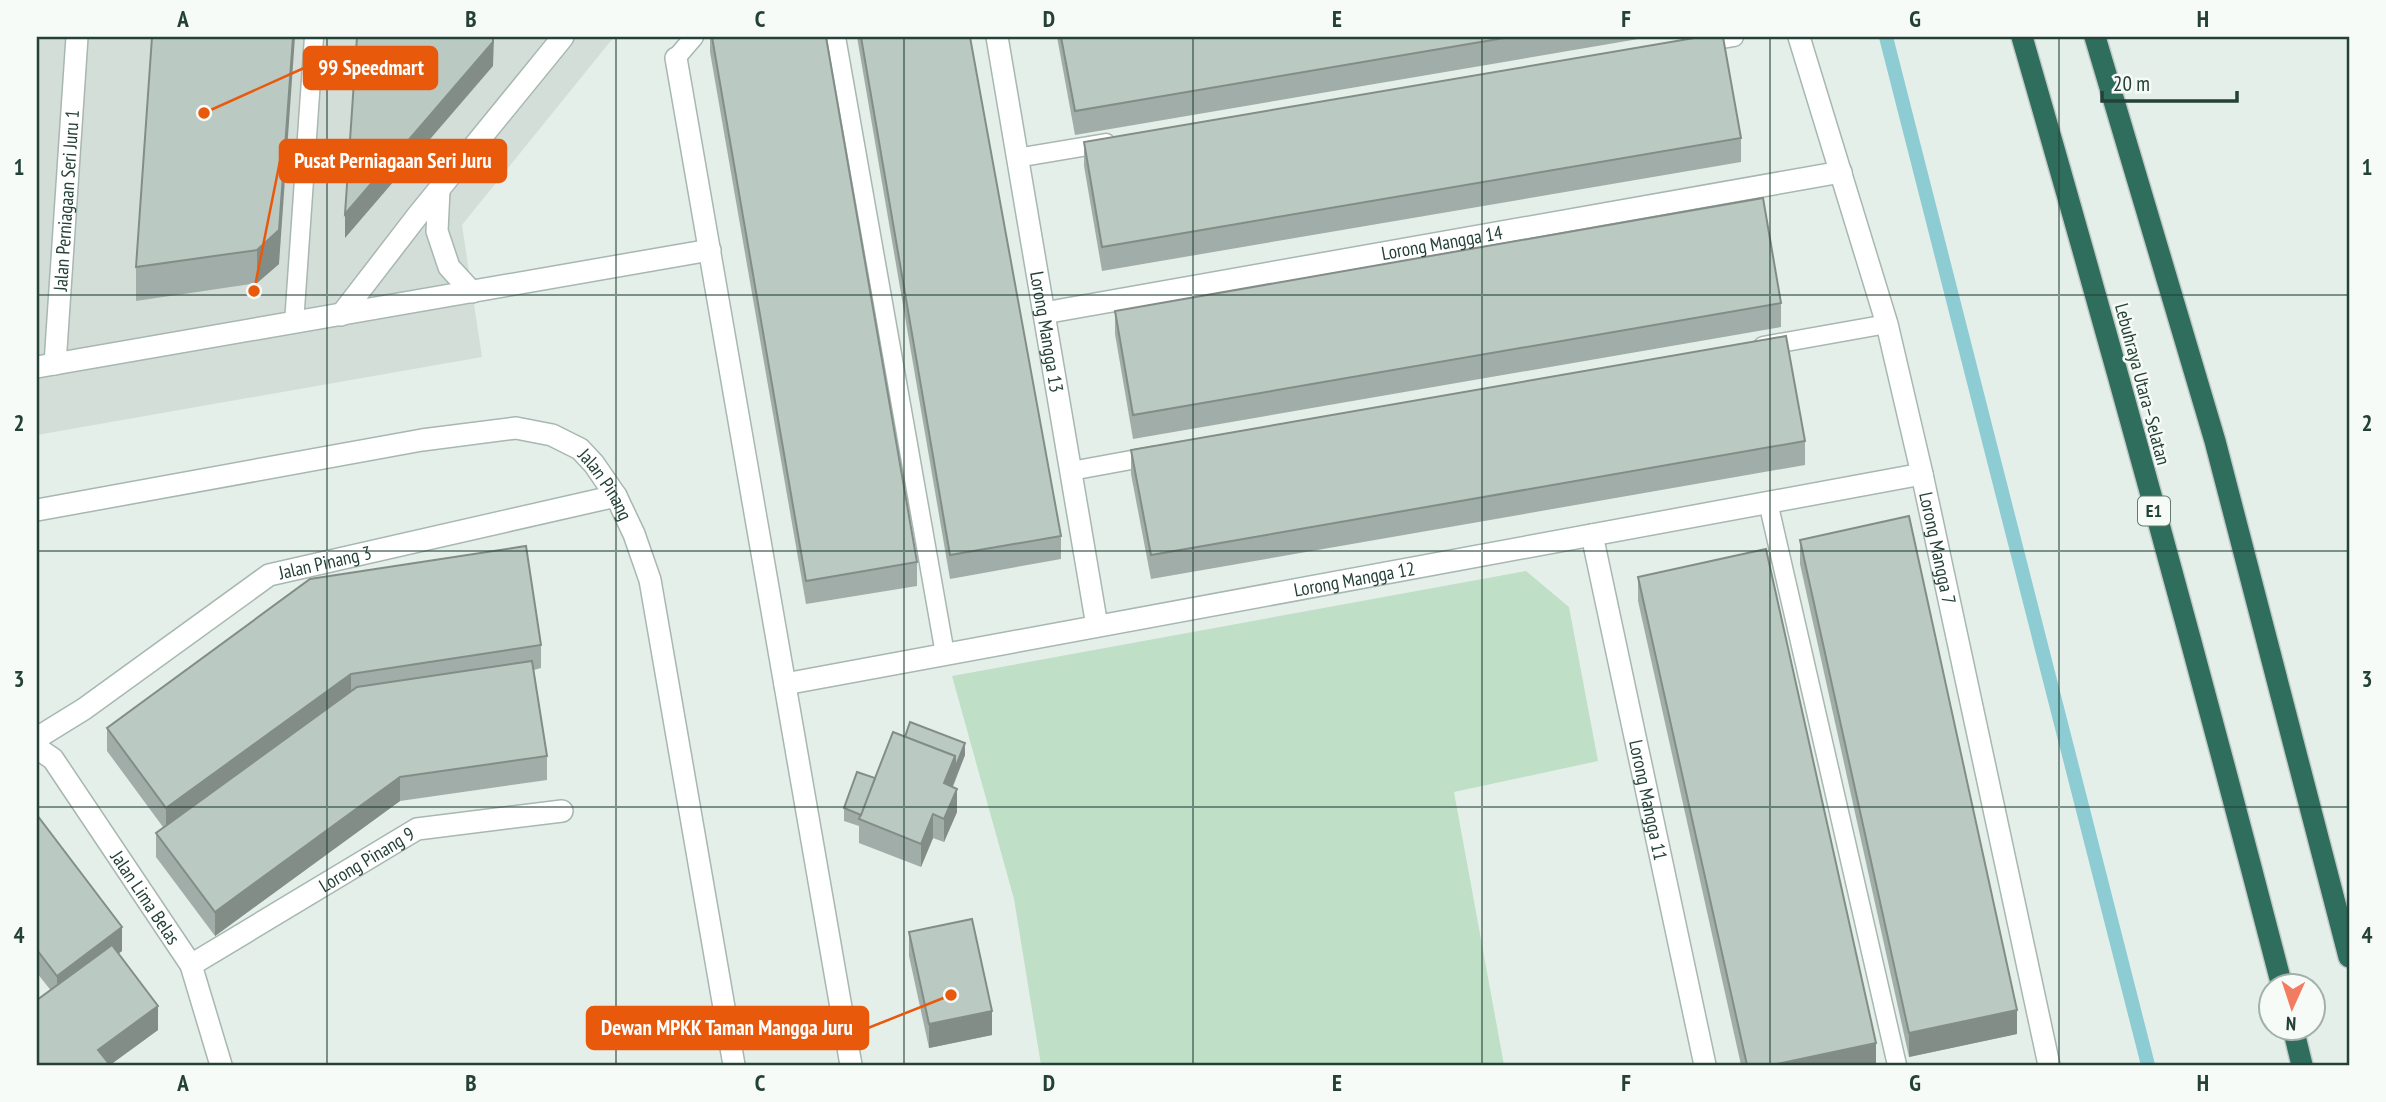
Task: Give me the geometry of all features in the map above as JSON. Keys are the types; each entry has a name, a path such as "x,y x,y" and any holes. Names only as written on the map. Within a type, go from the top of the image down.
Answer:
{"highway":[{"name":"Lebuhraya Utara–Selatan","path":"2022,37 2090,272 2220,747 2278,972"},
{"path":"2095,37 2214,442 2349,957"},
{"path":"2296,1042 2302,1065"}],"street":[{"name":"Jalan Perniagaan Seri Juru 1","path":"46,366 77,37"},
{"path":"540,65 542,37"},
{"path":"341,315 563,37"},
{"name":"Lorong Mangga 13","path":"997,37 1097,626"},
{"name":"Lorong Mangga 7","path":"1799,37 1887,324 1922,474 2049,1065"},
{"path":"676,58 851,1065"},
{"name":"Lorong Mangga 14","path":"1044,313 1841,172"},
{"path":"439,190 437,232 449,267 472,292"},
{"path":"46,366 710,250"},
{"name":"Jalan Pinang","path":"37,510 422,440 516,428 552,435 580,449 616,496 634,534 650,580 734,1065"},
{"name":"Lorong Mangga 12","path":"785,684 1922,474"},
{"name":"Jalan Pinang 3","path":"37,738 84,709 269,575 616,496"},
{"name":"Lorong Mangga 11","path":"1592,535 1705,1065"},
{"name":"Jalan Lima Belas","path":"37,748 53,759 191,965 221,1065"},
{"name":"Lorong Pinang 9","path":"191,965 417,829 562,811"}],"lane":[{"path":"294,323 314,37"},
{"path":"676,58 694,37"},
{"path":"836,37 945,654"},
{"path":"1679,46 1734,37"},
{"path":"1017,158 1127,140"},
{"path":"1751,348 1887,324"},
{"path":"1071,471 1166,454"},
{"path":"1768,502 1898,1065"}],"shaded area":[{"path":"37,37 614,37 462,225 482,357 37,435"}],"green space":[{"path":"1526,571 1569,607 1598,761 1454,792 1504,1065 1041,1065 1014,899 952,676"}],"building":[{"path":"152,37 293,37 279,230 257,250 136,267"},
{"path":"357,37 493,37 493,42 345,214"},
{"path":"712,37 826,37 917,562 806,581"},
{"path":"861,37 970,37 1061,536 950,555"},
{"path":"1061,37 1510,37 1075,111"},
{"path":"1700,37 1723,37 1741,138 1102,247 1084,142"},
{"path":"1763,198 1781,303 1133,415 1115,311"},
{"path":"1786,336 1805,441 1151,555 1131,450"},
{"path":"1909,516 2017,1010 1909,1033 1800,540"},
{"path":"526,546 541,645 351,674 166,808 107,728 310,579"},
{"path":"1766,549 1876,1043 1772,1065 1747,1065 1638,577"},
{"path":"532,661 547,756 400,777 215,912 156,833 357,687"},
{"path":"910,722 965,743 955,768 955,756 905,737"},
{"path":"893,732 955,756 944,783 957,789 944,819 933,814 921,844 859,819"},
{"path":"857,772 875,778 861,815 844,808"},
{"path":"37,815 122,927 57,976 37,950"},
{"path":"972,919 992,1011 929,1024 909,932"},
{"path":"112,945 158,1006 98,1050 110,1065 37,1065 37,1000"}],"waterway":[{"path":"1886,37 2148,1065"}],"place":[{"name":"99 Speedmart","path":"204,113"},
{"name":"Pusat Perniagaan Seri Juru","path":"254,291"},
{"name":"Dewan MPKK Taman Mangga Juru","path":"951,995"}]}
